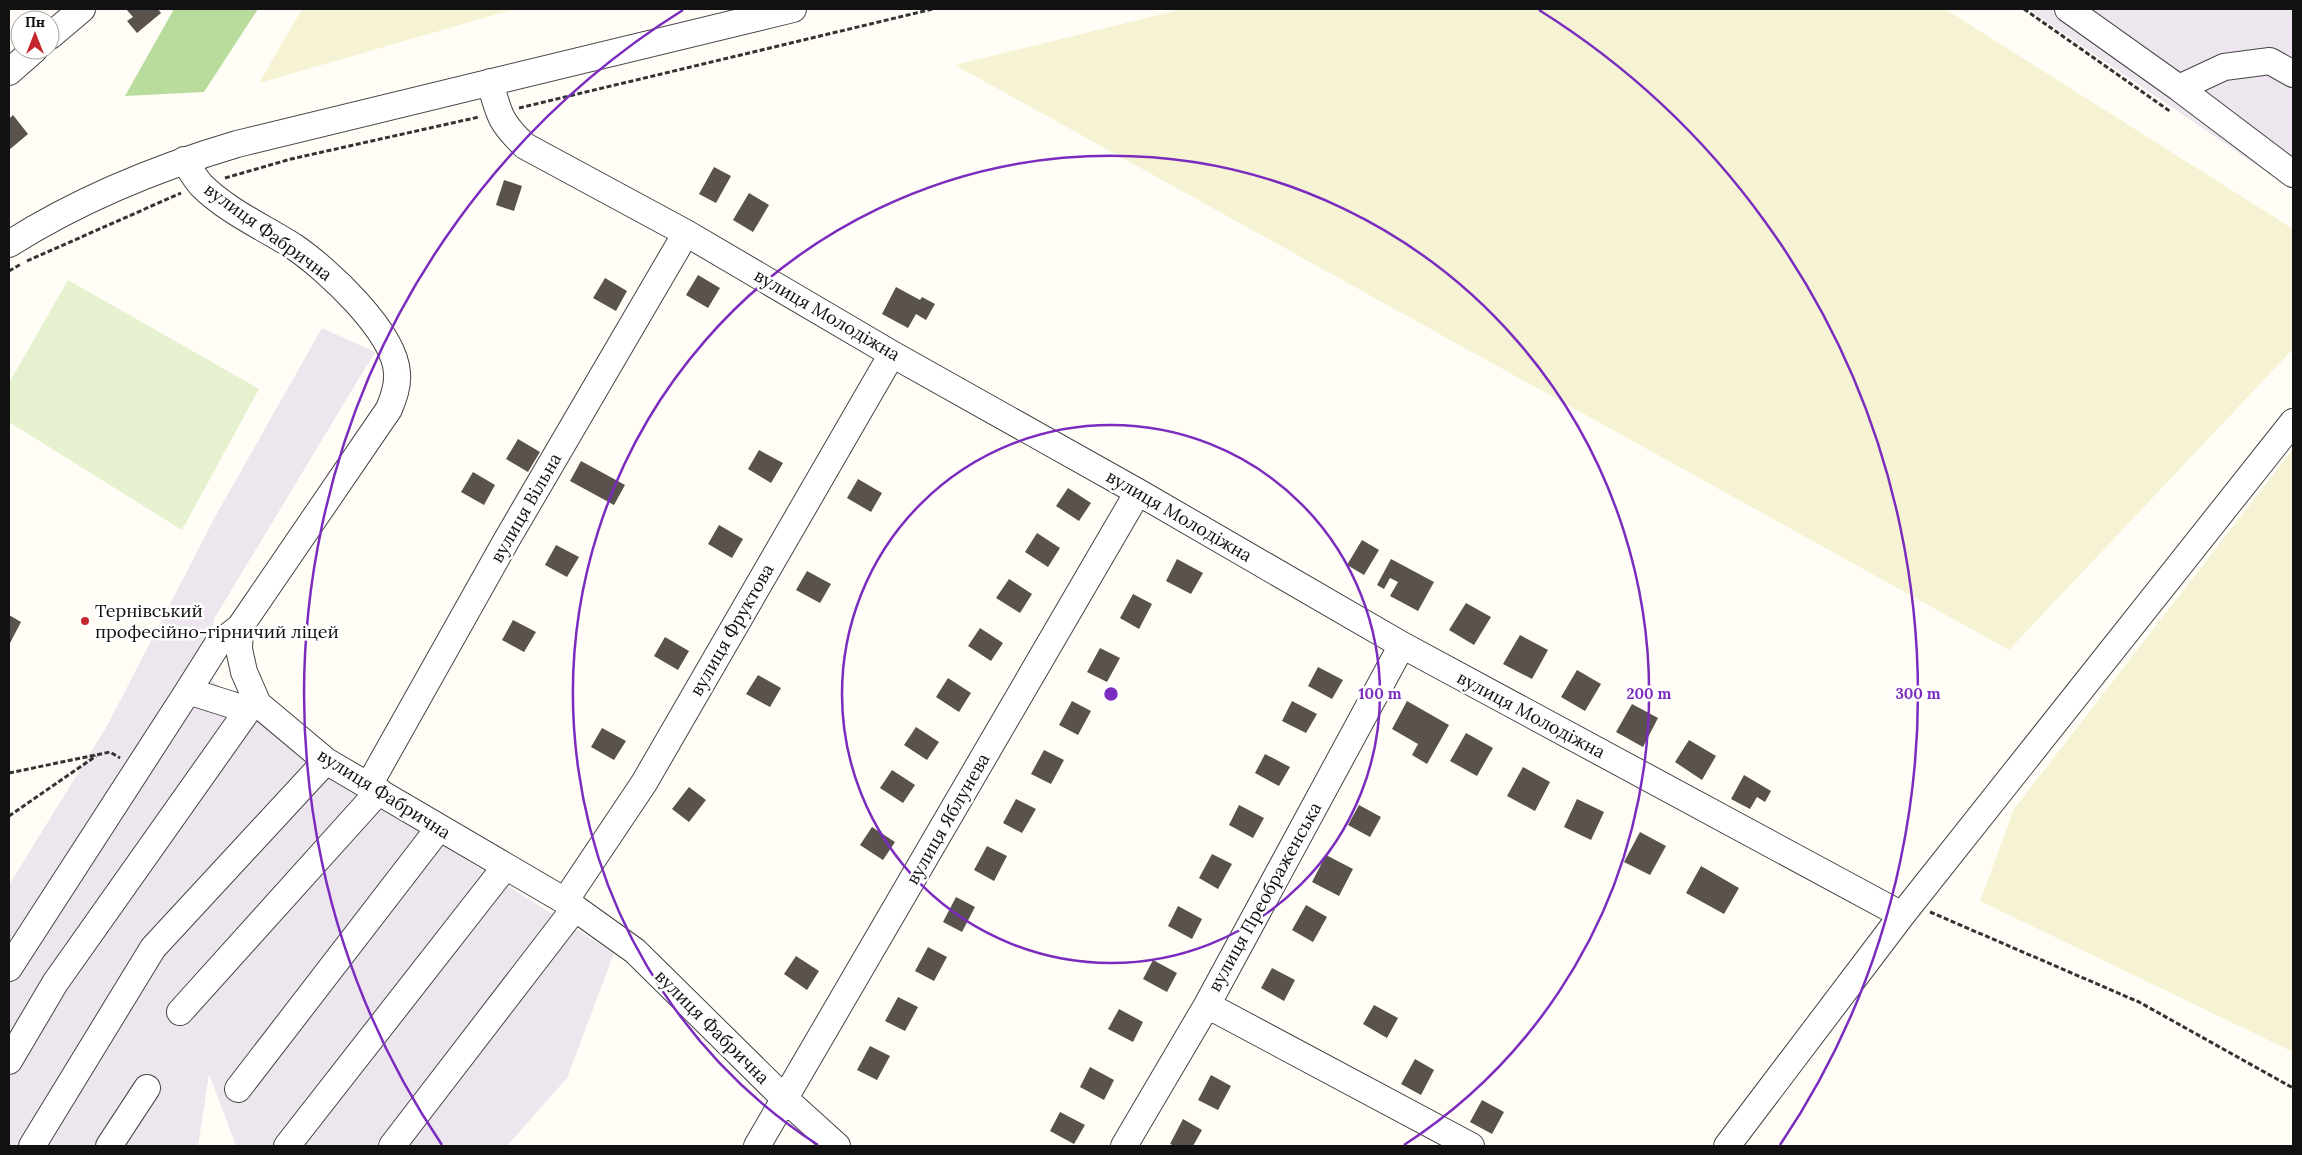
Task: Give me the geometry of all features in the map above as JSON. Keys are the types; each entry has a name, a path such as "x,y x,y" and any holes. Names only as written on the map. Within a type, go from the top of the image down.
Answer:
{"street":[{"path":"60,28 82,9"},
{"path":"9,244 39,225 117,186 184,160 237,144 793,9"},
{"path":"2068,9 2293,174"},
{"path":"9,72 23,60"},
{"path":"2178,88 2224,67 2270,61 2293,74"},
{"name":"вулиця Молодіжна","path":"490,82 498,112 505,127 525,146 686,233 892,354 1138,492 1402,645 1906,910"},
{"name":"вулиця Фабрична","path":"184,160 201,184 230,208 295,248 338,283 384,336 392,353 397,371 397,390 389,409 240,627 238,649 253,707 326,761 570,905 635,951 785,1099 837,1146"},
{"name":"вулиця Вільна","path":"180,1012 374,788 501,550 686,233"},
{"name":"вулиця Фруктова","path":"392,1146 570,905 644,783 892,354"},
{"path":"1727,1146 1906,910 2293,422"},
{"name":"вулиця Яблунева","path":"758,1146 1138,492"},
{"path":"9,968 217,645 240,627"},
{"name":"вулиця Преображенська","path":"1124,1146 1206,1005 1402,645"},
{"path":"9,1061 56,983 253,707 188,691"},
{"path":"32,1146 153,948 326,761"},
{"path":"238,1089 440,828"},
{"path":"286,1146 505,867"},
{"path":"1206,1005 1471,1146"},
{"path":"109,1146 147,1088"}],"path":[{"path":"9,271 24,262 201,184 291,159 932,9"},
{"path":"2024,9 2176,115"},
{"path":"9,773 110,752 138,768"},
{"path":"9,816 99,754"},
{"path":"1906,910 2139,1002 2293,1088"}],"shaded area":[{"path":"302,9 515,9 259,83"},
{"path":"1183,9 1945,9 2293,229 2293,349 2009,650 955,65"},
{"path":"2028,9 2293,9 2293,190"},
{"path":"322,328 375,352 214,619 211,679 273,732 379,791 468,861 614,953 567,1078 507,1146 236,1146 209,1074 198,1146 9,1146 9,885 107,726 215,517"},
{"path":"2293,449 2293,1052 1980,901 2014,809"}],"green space":[{"path":"174,9 258,9 204,92 125,96"},
{"path":"68,280 259,389 182,530 9,422 9,383"}],"building":[{"path":"126,9 158,9 161,13 137,33 127,21 133,17"},
{"path":"13,115 28,134 9,150 9,119"},
{"path":"714,167 731,176 716,203 699,194"},
{"path":"504,180 522,186 514,211 496,205"},
{"path":"749,193 769,205 753,232 733,220"},
{"path":"698,275 720,288 708,308 686,295"},
{"path":"605,278 627,291 616,311 593,298"},
{"path":"896,287 920,300 922,297 935,304 926,320 916,314 908,328 882,314"},
{"path":"518,439 540,452 528,472 506,459"},
{"path":"759,450 783,463 771,483 748,469"},
{"path":"581,461 625,485 614,505 570,481"},
{"path":"473,472 495,485 484,505 461,492"},
{"path":"858,479 882,493 871,512 847,498"},
{"path":"1068,488 1091,503 1079,521 1056,506"},
{"path":"719,525 743,539 732,558 708,544"},
{"path":"1037,533 1060,548 1048,567 1025,552"},
{"path":"1362,540 1379,550 1364,575 1347,565"},
{"path":"556,545 579,557 567,577 545,565"},
{"path":"1177,559 1203,573 1191,594 1166,581"},
{"path":"1391,559 1434,582 1418,611 1390,596 1398,582 1390,578 1384,589 1377,585"},
{"path":"807,571 831,584 820,603 796,590"},
{"path":"1009,579 1032,594 1020,613 996,598"},
{"path":"1133,594 1152,604 1139,629 1120,618"},
{"path":"1466,603 1491,617 1474,645 1449,630"},
{"path":"9,615 21,622 9,645"},
{"path":"513,620 536,632 524,652 502,640"},
{"path":"980,628 1003,643 991,661 968,646"},
{"path":"1520,635 1548,650 1532,679 1503,664"},
{"path":"665,637 689,651 678,670 654,656"},
{"path":"1100,648 1120,658 1107,682 1087,672"},
{"path":"1318,667 1343,680 1332,699 1308,686"},
{"path":"1577,670 1601,684 1585,711 1561,697"},
{"path":"758,675 781,688 770,707 746,694"},
{"path":"948,678 971,693 959,712 936,697"},
{"path":"1072,701 1091,711 1078,735 1059,725"},
{"path":"1292,701 1317,714 1306,733 1282,721"},
{"path":"1407,701 1449,725 1427,764 1412,755 1418,744 1392,729"},
{"path":"1632,704 1658,718 1643,747 1616,732"},
{"path":"916,727 939,742 927,760 904,745"},
{"path":"602,728 626,741 614,760 591,747"},
{"path":"1466,733 1493,748 1477,776 1450,761"},
{"path":"1689,740 1716,756 1702,780 1675,762"},
{"path":"1044,750 1064,760 1051,784 1031,774"},
{"path":"1265,754 1290,767 1279,786 1255,773"},
{"path":"1523,767 1550,782 1535,811 1507,796"},
{"path":"892,770 915,785 903,803 880,788"},
{"path":"1744,775 1771,791 1765,802 1757,797 1750,809 1731,799"},
{"path":"689,787 706,800 689,822 672,809"},
{"path":"1016,799 1036,809 1022,833 1003,823"},
{"path":"1577,799 1604,812 1591,840 1564,827"},
{"path":"1239,805 1264,818 1253,838 1229,825"},
{"path":"1359,805 1381,817 1370,837 1348,825"},
{"path":"872,827 895,842 883,860 860,845"},
{"path":"1640,832 1666,846 1650,875 1624,862"},
{"path":"987,846 1007,856 994,881 974,870"},
{"path":"1212,854 1232,864 1218,889 1199,878"},
{"path":"1326,855 1353,869 1339,896 1312,882"},
{"path":"1701,866 1739,888 1724,914 1686,893"},
{"path":"956,897 975,907 962,932 943,922"},
{"path":"1306,905 1327,917 1313,942 1292,930"},
{"path":"1178,906 1202,919 1192,939 1168,926"},
{"path":"928,947 947,957 934,981 915,971"},
{"path":"796,956 819,971 807,990 784,974"},
{"path":"1153,960 1177,973 1167,992 1143,979"},
{"path":"1272,968 1295,980 1284,1001 1261,988"},
{"path":"898,997 918,1007 905,1031 885,1021"},
{"path":"1374,1005 1398,1018 1387,1038 1363,1024"},
{"path":"1119,1009 1143,1022 1133,1042 1108,1029"},
{"path":"870,1046 890,1056 877,1080 857,1070"},
{"path":"1415,1059 1434,1070 1421,1095 1401,1084"},
{"path":"1090,1067 1114,1080 1104,1100 1080,1087"},
{"path":"1211,1075 1231,1086 1218,1110 1198,1100"},
{"path":"1482,1100 1504,1112 1492,1134 1470,1122"},
{"path":"1060,1112 1085,1125 1074,1144 1050,1131"},
{"path":"1183,1119 1202,1130 1193,1146 1175,1146 1170,1144"}],"place":[{"name":"Тернівський професійно-гірничий ліцей","path":"85,621"}]}
